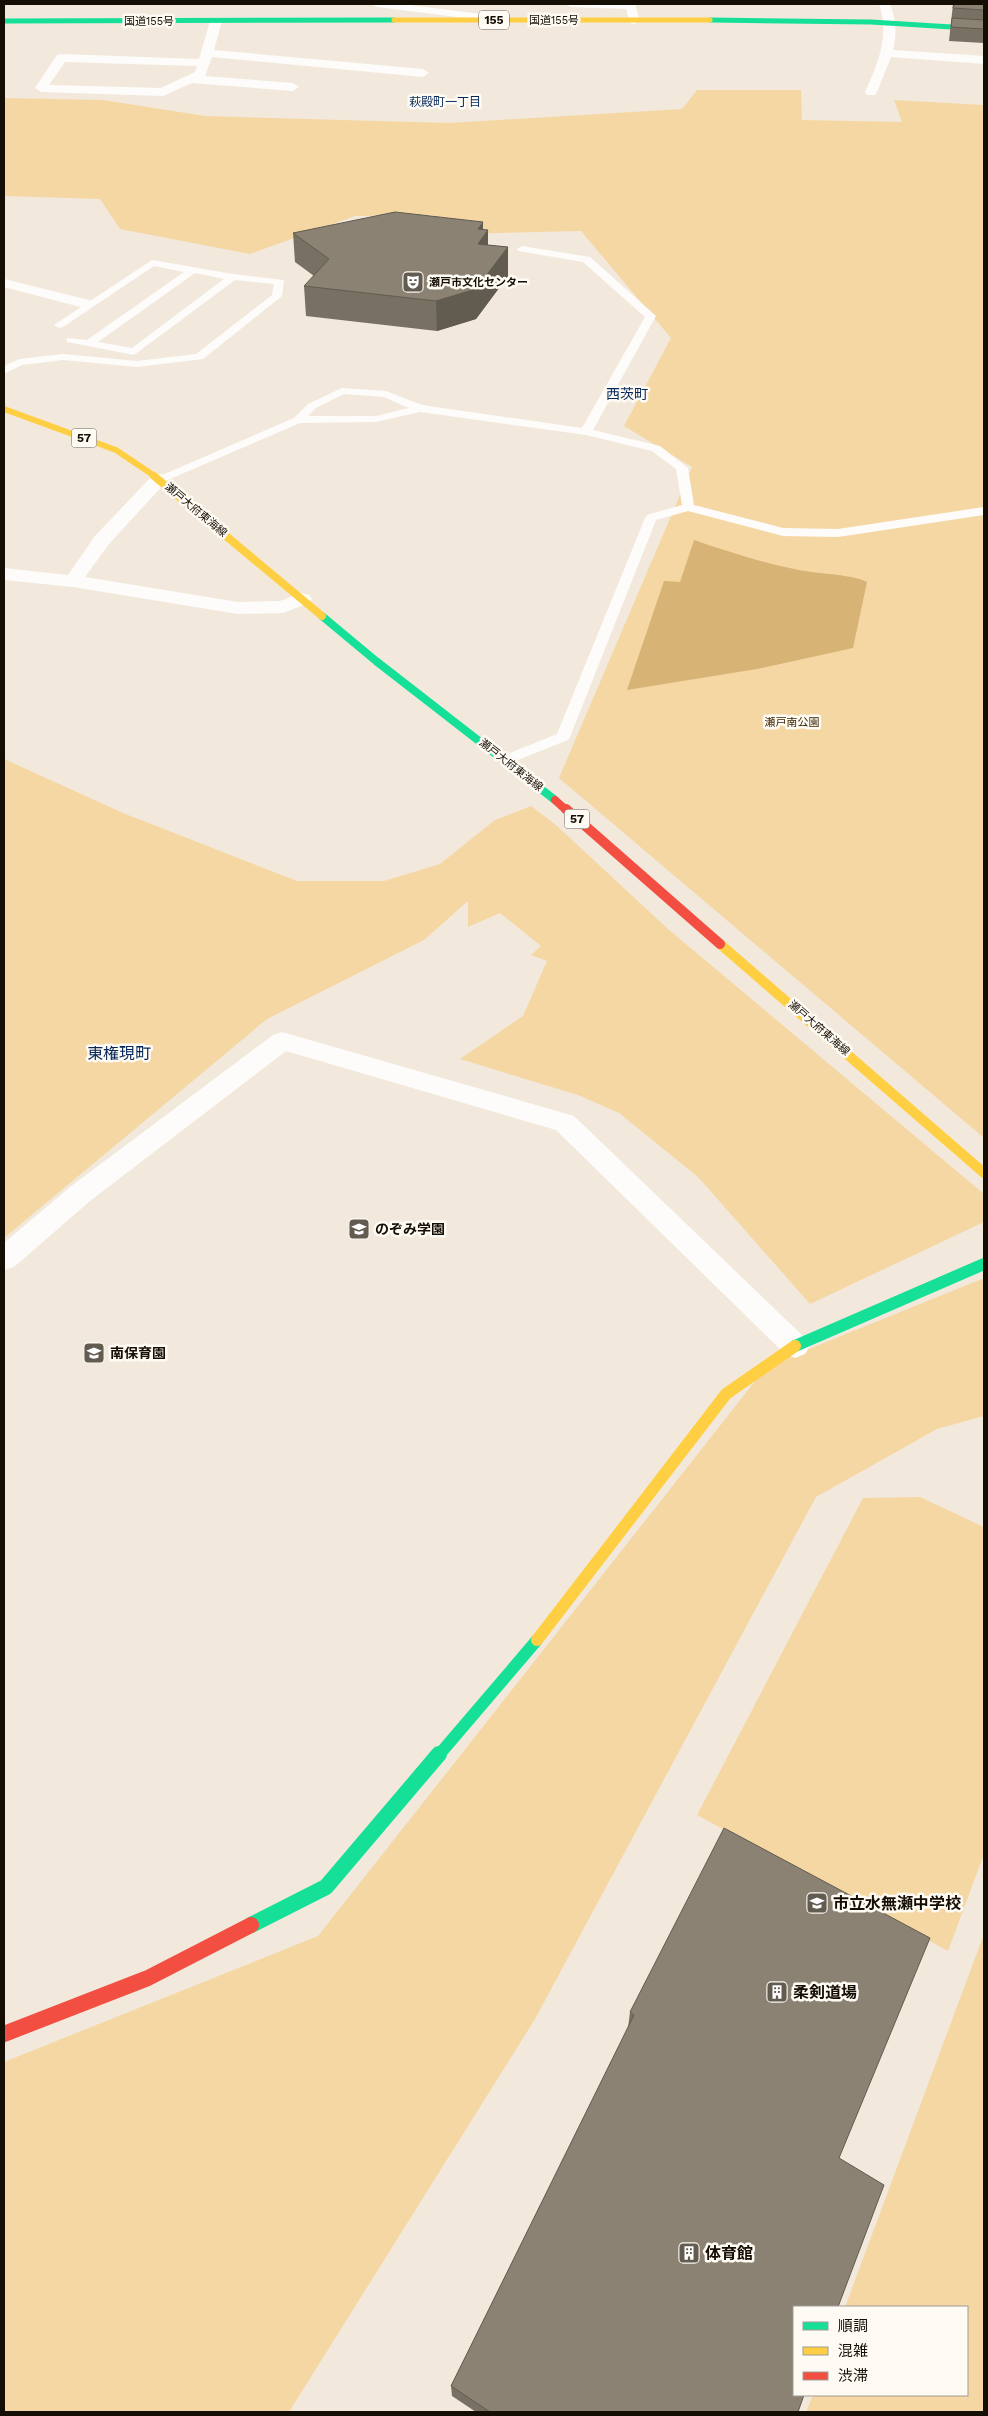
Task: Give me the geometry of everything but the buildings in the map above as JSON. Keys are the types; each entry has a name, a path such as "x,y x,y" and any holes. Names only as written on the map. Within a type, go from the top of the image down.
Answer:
{"main road":[{"name":"国道155号","path":"4,21 634,20 892,23 984,29"},
{"name":"瀬戸大府東海線","path":"4,409 116,450 159,479 376,660 553,798 714,936 984,1173"},
{"path":"4,2034 148,1978 326,1887 541,1635 726,1394 795,1346 984,1264"}],"street":[{"path":"377,4 505,20"},
{"path":"571,4 631,5 634,20"},
{"path":"871,92 887,53 892,23 885,4"},
{"path":"216,21 205,58 201,74 163,92 41,88 61,58 205,58 300,63 423,73"},
{"path":"887,53 984,60"},
{"path":"256,99 300,63"},
{"path":"191,79 293,87"},
{"path":"4,283 88,304"},
{"path":"73,581 102,540 159,479"},
{"path":"4,574 73,581 238,608 283,607 302,599"},
{"path":"4,1259 80,1194 282,1041 565,1122 795,1346"}],"lane":[{"path":"522,250 586,259 651,316 586,432"},
{"path":"4,371 19,362 64,357 137,364 199,357 276,296 280,282 233,277 152,263 59,325"},
{"path":"88,344 193,270"},
{"path":"71,340 134,352 233,277"},
{"path":"298,420 312,406 342,391 386,394 419,408 586,432 656,448 682,468 688,507"},
{"path":"159,479 298,420 382,418 407,414 419,408"},
{"path":"505,760 564,737 651,518 688,507 783,532 838,533 907,521 984,511"}],"green space":[{"name":"瀬戸南公園","path":"697,90 801,90 802,120 902,122 894,100 984,105 984,1138 559,778 692,467 624,426 671,338 581,231 457,234 433,215 355,216 250,254 120,229 100,199 4,196 4,98 103,100 205,116 449,123 682,109"},
{"path":"4,759 123,813 297,881 384,881 440,864 495,820 531,806 556,825 668,929 984,1194 984,1222 810,1304 698,1177 619,1113 578,1095 460,1059 523,1016 547,961 531,955 541,946 500,913 468,927 468,901 424,940 267,1019 4,1238"},
{"path":"984,1278 984,1416 937,1429 816,1497 535,2019 289,2412 4,2412 4,2062 318,1936 767,1366"},
{"path":"920,1497 984,1527 984,1854 948,1951 697,1815 863,1498"},
{"path":"984,1934 984,2412 806,2412 813,2396 968,2396 968,2306 845,2306"}],"shaded area":[{"path":"694,540 772,564 852,577 867,582 853,648 757,669 627,690 664,581 680,582"}],"traffic: fast":[{"path":"4,21 394,20"},
{"path":"710,20 871,22 984,29"},
{"path":"322,616 376,661 555,800"},
{"path":"795,1346 984,1264"},
{"path":"251,1925 326,1887 537,1640"}],"traffic: slow":[{"path":"394,20 710,20"},
{"path":"4,409 116,450 159,479 322,616"},
{"path":"720,944 984,1173"},
{"path":"537,1640 726,1394 795,1346"}],"traffic: jam":[{"path":"555,800 720,944"},
{"path":"4,2034 148,1978 251,1925"}],"place":[{"name":"瀬戸市文化センター","path":"413,282"},
{"name":"のぞみ学園","path":"359,1229"},
{"name":"南保育園","path":"94,1353"},
{"name":"市立水無瀬中学校","path":"817,1903"},
{"name":"柔剣道場","path":"777,1992"},
{"name":"体育館","path":"689,2253"}],"district":[{"name":"萩殿町一丁目","path":"445,102"},
{"name":"西茨町","path":"627,394"},
{"name":"東権現町","path":"119,1053"}]}
